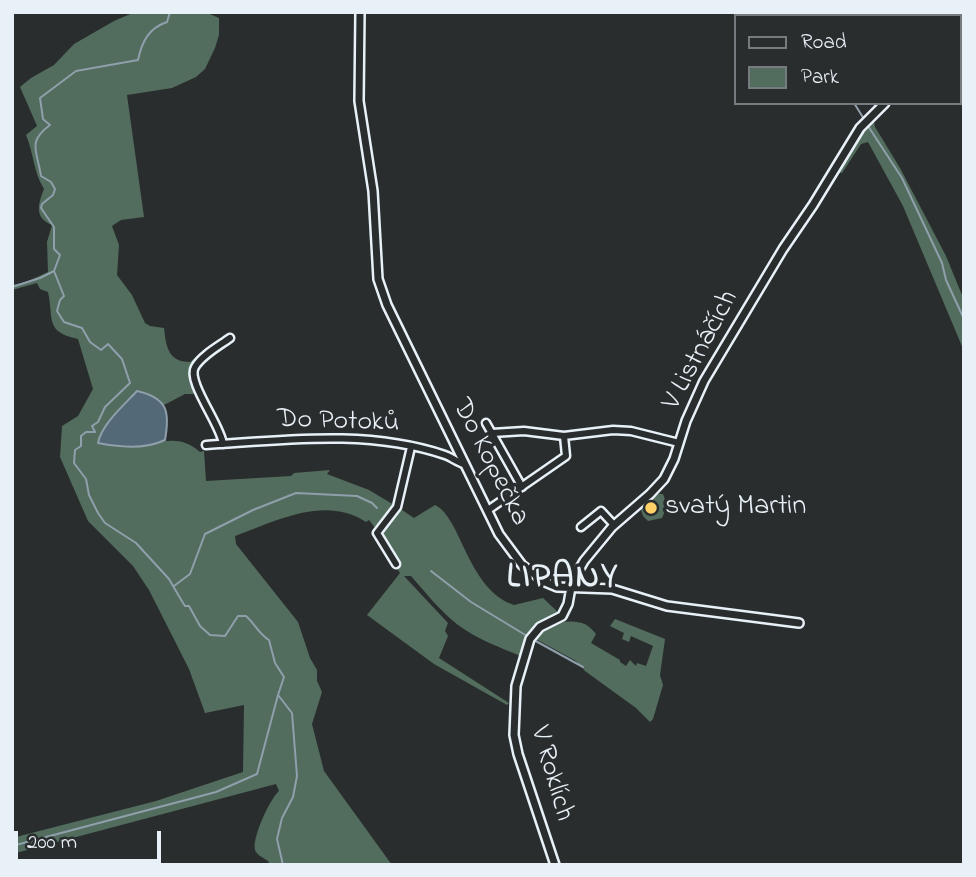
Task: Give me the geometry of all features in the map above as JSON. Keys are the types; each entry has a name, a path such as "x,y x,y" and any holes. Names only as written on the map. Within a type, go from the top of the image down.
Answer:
{"street":[{"name":"Do Kopečka","path":"360,12 359,101 373,191 378,279 387,305 499,534 522,565 545,582 570,589 612,589 667,606 799,623"},
{"name":"V Listnáčích","path":"570,589 584,561 614,525 664,479 704,381 783,249 863,124 883,105"},
{"path":"223,444 217,424 196,385 194,371 213,350 230,338"},
{"path":"486,423 522,487"},
{"path":"492,433 524,431 564,436 613,430 631,431 679,443"},
{"path":"488,510 566,456 564,436"},
{"name":"Do Potoků","path":"206,445 320,438 349,439 411,447 447,456 464,464"},
{"path":"396,564 377,533 397,507 411,447"},
{"path":"581,527 601,511 614,525"},
{"name":"V Roklích","path":"555,865 518,754 514,735 516,686 531,638 545,623 562,617 568,604 570,589"}],"green space":[{"path":"135,12 205,12 219,18 219,35 205,69 196,77 172,88 127,95 144,217 121,220 112,226 119,245 117,275 132,295 145,323 164,328 169,352 177,359 190,362 224,338 191,373 198,394 185,394 164,405 159,399 126,403 98,439 119,447 171,441 190,445 200,452 204,451 206,481 291,476 294,473 330,470 327,474 369,490 394,505 376,529 369,520 366,522 350,514 317,511 300,513 235,536 236,544 298,622 317,670 317,681 322,692 312,724 324,771 392,865 268,865 269,862 256,852 255,844 262,819 279,791 276,784 12,854 12,838 156,801 243,772 244,705 205,713 189,669 149,590 133,566 88,521 60,457 62,426 78,416 93,389 78,339 55,328 48,292 40,289 37,283 12,290 12,285 48,272 47,242 52,225 42,219 39,210 44,189 26,135 37,126 20,87 54,65 74,44"},
{"path":"874,121 946,256 964,300 964,351 903,206 868,142 861,144 842,173 836,172 861,131"},
{"path":"663,494 665,501 664,515 662,518 648,521 640,507"},
{"path":"435,505 452,524 475,570 498,597 514,605 543,598 562,616 540,627 523,657 465,630 433,602 411,576 404,576 448,623 445,631 448,636 439,658 509,703 507,705 434,664 367,615 400,573 379,542 380,533 399,508 414,518"},
{"path":"615,619 665,639 660,675 663,685 650,722 576,661 534,638 543,629 555,624 569,621 582,623 596,634 591,643 626,666 630,660 636,666 637,663 646,666 653,646 631,636 629,642 622,639 624,633 610,626"}],"water":[{"path":"137,391 155,398 165,408 165,440 140,446 98,443 108,422"}],"waterway":[{"path":"170,12 167,22 147,36 138,60 76,71 40,98 43,119 50,125 38,136 35,147 41,176 51,182 55,189 41,208 54,227 54,249 60,255 54,271 64,296 57,311 64,322 82,328 90,342 101,350 108,344 122,359 130,383 105,407 98,422 92,426 95,432 86,432 81,436 81,446 75,450 74,463 86,479 89,495 105,523 136,543 169,579 200,626 210,635 225,636 238,616 246,616 269,640 275,663 284,677 278,695 292,713 297,776 293,797 282,818 277,839 283,865"},
{"path":"855,105 864,119"},
{"path":"868,126 902,178 942,263 946,280 964,319"},
{"path":"12,287 54,271"},
{"path":"174,586 190,574 205,534 253,510 296,493 357,496 377,508"},
{"path":"431,571 471,602 527,636"},
{"path":"532,639 583,667"},
{"path":"12,846 216,792 257,774 278,695"}],"place":[{"name":"svatý Martin","path":"651,508"}],"district":[{"name":"LIPANY","path":"563,580"}]}
